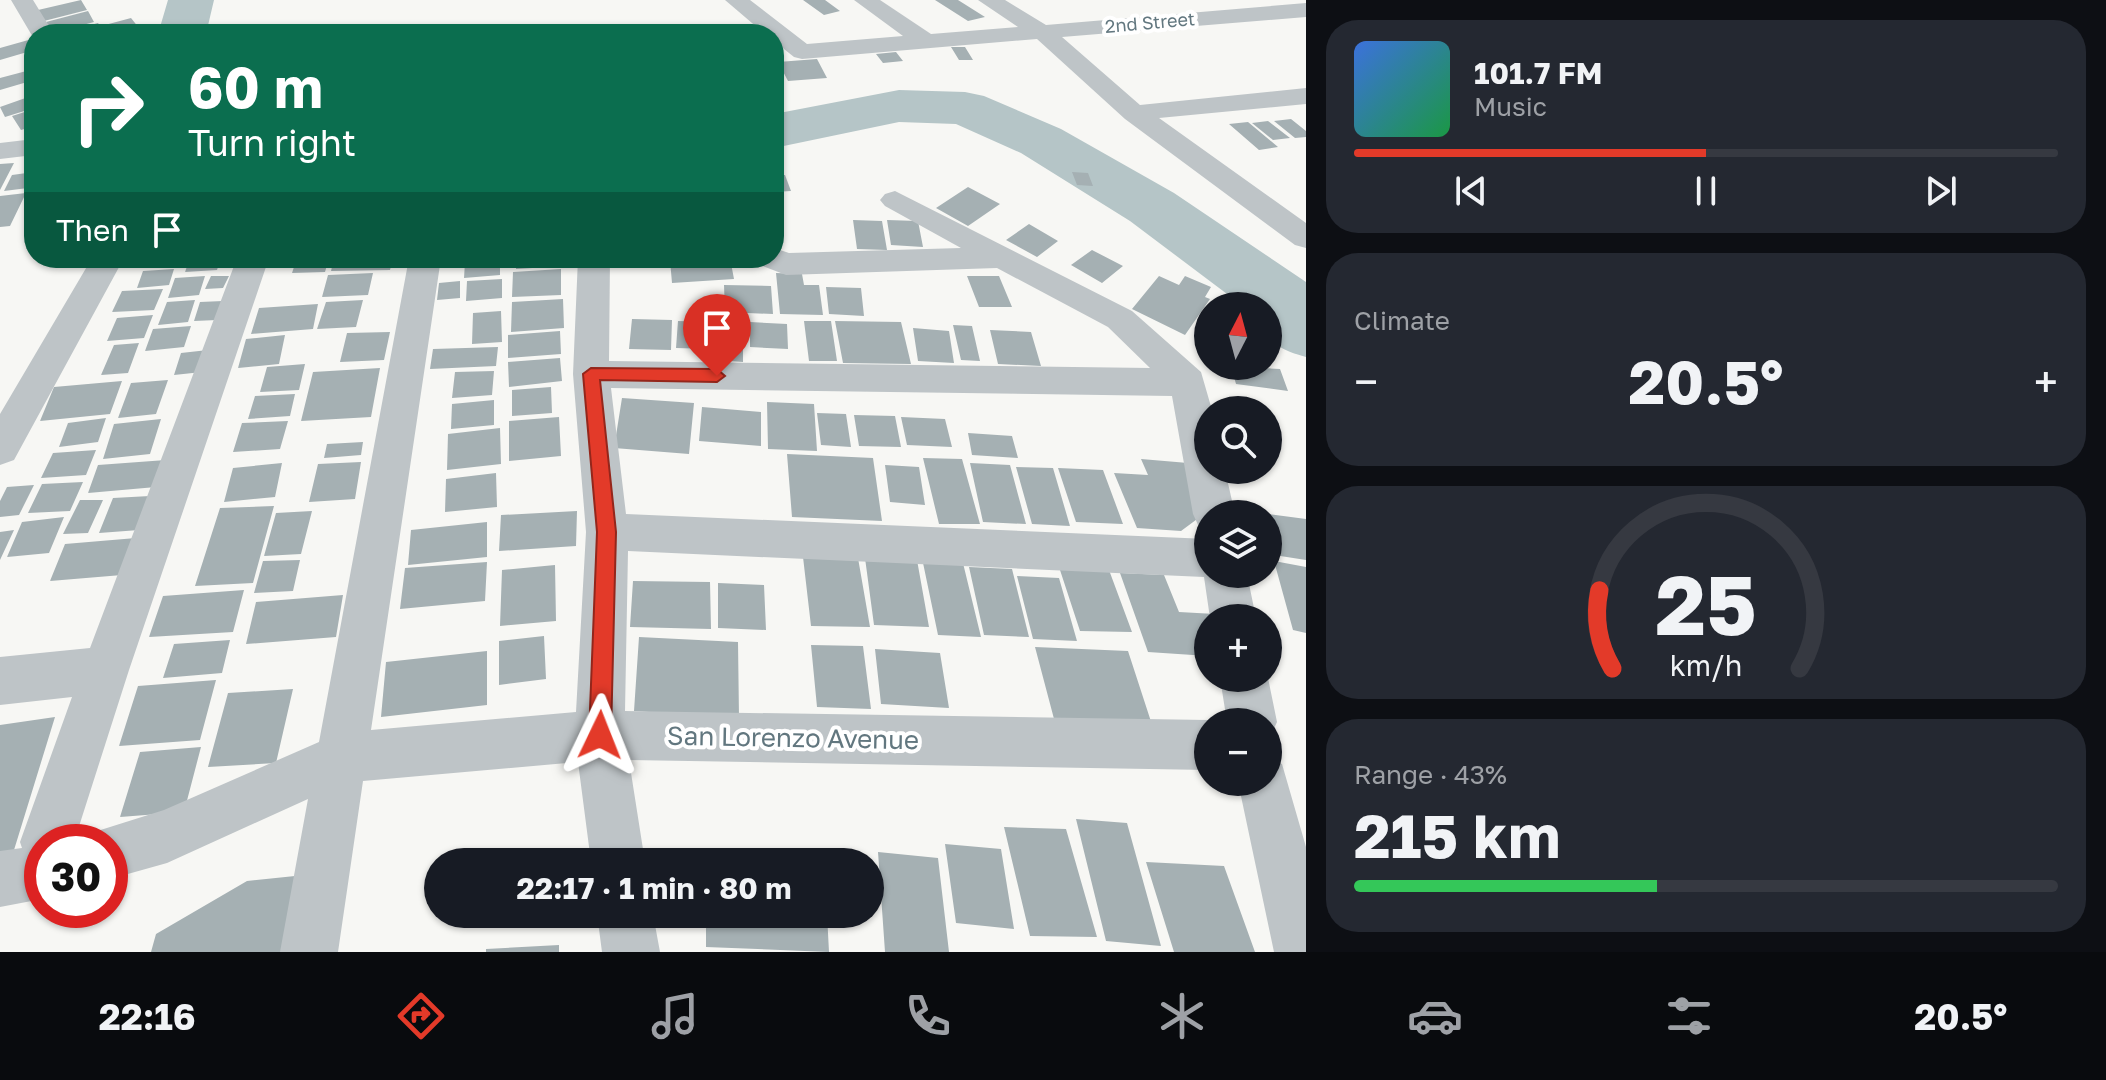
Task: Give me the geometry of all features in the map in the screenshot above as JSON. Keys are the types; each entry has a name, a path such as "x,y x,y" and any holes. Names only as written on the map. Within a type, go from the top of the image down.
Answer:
{"street":[{"path":"22,0 36,24"},
{"name":"2nd Street","path":"736,0 766,24"},
{"path":"865,0 924,40"},
{"path":"989,0 1042,32 1134,113 1306,238"},
{"name":"2nd Street","path":"784,38 802,52 1306,10"},
{"path":"1134,113 1306,96"},
{"path":"0,151 24,148"},
{"path":"895,200 1120,319 1188,382 1211,500"},
{"path":"1263,208 1306,203"},
{"path":"784,263 1001,257"},
{"path":"0,449 102,268"},
{"path":"49,824 249,268"},
{"path":"309,952 423,268"},
{"path":"594,268 591,374 607,532 600,735 616,848"},
{"path":"591,374 1188,382"},
{"path":"607,532 1194,557"},
{"path":"0,681 105,670"},
{"name":"San Lorenzo Avenue","path":"128,847 167,836 341,758 600,735 1194,745"},
{"path":"1267,796 1303,952"},
{"path":"627,928 631,952"}],"building":[{"path":"81,0 87,10 44,21 38,10"},
{"path":"803,0 825,0 840,11 824,15"},
{"path":"935,0 958,0 985,17 968,21"},
{"path":"88,11 94,22 47,24"},
{"path":"131,18 136,24 109,24"},
{"path":"24,41 24,53 0,60 0,48"},
{"path":"951,47 965,47 973,60 959,60"},
{"path":"896,52 903,61 883,63 876,54"},
{"path":"817,59 827,78 788,81 784,62"},
{"path":"24,72 24,83 0,90 0,78"},
{"path":"24,99 24,111 5,117 0,107"},
{"path":"24,112 24,129 21,130 12,116"},
{"path":"1291,119 1306,131 1306,137 1295,138 1274,121"},
{"path":"1268,121 1290,138 1273,140 1252,123"},
{"path":"1248,122 1278,147 1259,150 1229,124"},
{"path":"14,163 0,190 0,164"},
{"path":"1072,172 1088,173 1093,186 1077,185"},
{"path":"24,173 24,188 4,191 12,175"},
{"path":"784,175 785,175 791,191 784,191"},
{"path":"968,187 1000,204 968,226 936,208"},
{"path":"24,193 10,226 0,227 0,196"},
{"path":"853,220 882,221 887,250 857,249"},
{"path":"887,220 918,221 923,247 891,245"},
{"path":"1029,224 1058,241 1037,257 1006,240"},
{"path":"1092,250 1123,266 1102,283 1071,265"},
{"path":"186,268 218,268 217,270 185,272"},
{"path":"294,268 326,268 325,272 292,273"},
{"path":"332,268 390,268 390,270 331,271"},
{"path":"465,268 500,268 500,275 464,278"},
{"path":"671,268 732,268 734,279 672,283"},
{"path":"174,269 169,285 137,288 143,271"},
{"path":"561,269 561,295 512,297 513,272"},
{"path":"373,273 368,295 322,297 328,275"},
{"path":"776,273 802,274 804,285 819,285 823,315 780,314"},
{"path":"205,276 199,295 168,298 175,278"},
{"path":"211,276 229,276 223,288 205,289"},
{"path":"967,276 999,276 1012,307 979,307"},
{"path":"1159,276 1179,285 1185,276 1211,287 1208,292 1194,292 1194,322 1185,335 1132,309"},
{"path":"502,279 502,298 466,301 467,281"},
{"path":"460,281 460,298 437,300 439,283"},
{"path":"724,285 771,286 773,314 725,312"},
{"path":"826,287 861,288 864,316 829,314"},
{"path":"163,289 154,310 112,312 122,291"},
{"path":"563,299 564,328 511,332 512,302"},
{"path":"195,300 188,322 158,325 167,302"},
{"path":"363,300 356,327 317,329 326,302"},
{"path":"223,301 217,320 194,321 200,302"},
{"path":"318,304 313,329 251,334 259,308"},
{"path":"501,311 502,342 472,344 473,313"},
{"path":"153,315 144,338 107,341 117,318"},
{"path":"716,317 743,319 743,362 714,360"},
{"path":"632,319 672,320 671,350 629,349"},
{"path":"678,321 710,322 710,349 676,348"},
{"path":"804,321 831,321 837,361 809,361"},
{"path":"835,321 901,322 911,364 843,363"},
{"path":"750,322 787,324 788,349 750,347"},
{"path":"953,325 972,326 980,361 961,360"},
{"path":"191,326 184,347 145,351 153,329"},
{"path":"913,328 949,331 954,363 918,361"},
{"path":"990,330 1031,332 1041,366 998,364"},
{"path":"560,331 561,354 508,358 508,335"},
{"path":"390,332 384,360 340,362 347,333"},
{"path":"285,335 279,364 238,368 246,339"},
{"path":"139,343 128,373 101,375 114,345"},
{"path":"498,347 496,366 430,369 433,349"},
{"path":"208,350 202,372 174,375 181,353"},
{"path":"560,358 562,381 509,387 508,362"},
{"path":"305,364 299,390 260,392 267,367"},
{"path":"380,368 371,417 301,421 313,372"},
{"path":"494,371 492,395 452,398 455,372"},
{"path":"1282,374 1288,391 1236,384 1235,380 1282,380"},
{"path":"168,380 156,414 118,418 131,383"},
{"path":"122,381 110,414 40,421 54,387"},
{"path":"551,387 552,413 512,416 512,390"},
{"path":"295,394 290,416 248,419 255,396"},
{"path":"622,398 694,403 689,454 614,448"},
{"path":"494,400 494,425 451,429 452,404"},
{"path":"767,402 814,404 817,451 768,449"},
{"path":"702,407 761,412 761,446 699,441"},
{"path":"817,413 846,414 851,447 821,445"},
{"path":"854,415 895,416 901,447 859,446"},
{"path":"559,417 561,456 509,461 509,421"},
{"path":"901,417 945,419 952,447 907,445"},
{"path":"106,418 98,442 59,447 68,423"},
{"path":"161,419 150,454 103,459 114,424"},
{"path":"288,421 280,449 233,452 242,423"},
{"path":"500,428 501,464 447,470 448,434"},
{"path":"968,433 1012,436 1018,458 972,455"},
{"path":"363,442 361,455 324,458 327,444"},
{"path":"96,450 86,475 41,478 53,453"},
{"path":"787,454 873,458 882,521 792,517"},
{"path":"923,458 962,459 980,524 939,524"},
{"path":"1141,459 1188,463 1194,484 1203,500 1194,500 1194,521 1181,531 1137,528 1114,473 1148,475"},
{"path":"166,460 156,487 88,493 98,465"},
{"path":"361,462 355,499 309,502 318,464"},
{"path":"282,463 275,497 224,502 233,468"},
{"path":"970,463 1010,465 1026,524 983,522"},
{"path":"885,465 919,467 925,505 890,502"},
{"path":"1016,467 1053,468 1070,526 1032,524"},
{"path":"1058,468 1103,470 1123,524 1076,522"},
{"path":"496,473 497,507 445,512 446,479"},
{"path":"83,482 70,511 28,513 42,484"},
{"path":"34,485 19,515 0,517 0,501 7,487"},
{"path":"150,496 139,530 99,533 113,498"},
{"path":"80,500 103,500 88,533 63,534"},
{"path":"274,506 253,583 195,586 220,508"},
{"path":"312,511 301,554 264,556 276,513"},
{"path":"577,511 576,546 499,551 501,515"},
{"path":"1282,516 1306,519 1306,560 1282,556"},
{"path":"64,517 49,553 7,557 22,522"},
{"path":"487,522 487,557 408,565 411,530"},
{"path":"14,530 0,560 0,532"},
{"path":"136,538 122,575 50,581 65,544"},
{"path":"803,557 858,558 870,627 811,626"},
{"path":"865,558 917,560 929,627 874,625"},
{"path":"922,558 962,559 981,637 938,635"},
{"path":"300,560 293,591 254,593 263,561"},
{"path":"487,562 485,601 400,609 405,568"},
{"path":"1282,562 1306,567 1306,633 1293,630 1281,588"},
{"path":"555,565 556,621 500,626 502,570"},
{"path":"969,567 1012,569 1029,637 984,635"},
{"path":"1060,570 1109,570 1132,632 1080,631"},
{"path":"1120,573 1164,575 1179,612 1194,613 1194,655 1148,652"},
{"path":"1017,576 1059,578 1077,641 1033,639"},
{"path":"633,581 710,582 711,629 630,627"},
{"path":"718,583 764,585 766,630 718,628"},
{"path":"244,590 233,632 149,637 163,596"},
{"path":"343,595 336,637 246,644 256,602"},
{"path":"544,636 546,679 499,685 499,641"},
{"path":"639,637 738,642 739,718 634,711"},
{"path":"230,640 222,673 163,678 174,644"},
{"path":"811,645 863,646 871,709 817,707"},
{"path":"1035,647 1128,651 1157,740 1058,734"},
{"path":"875,649 940,653 949,708 881,704"},
{"path":"487,651 487,705 381,717 386,662"},
{"path":"216,680 200,740 119,746 138,686"},
{"path":"293,689 276,763 208,767 228,693"},
{"path":"55,717 14,850 0,852 0,725"},
{"path":"201,747 184,812 120,817 140,752"},
{"path":"1076,819 1127,823 1161,946 1106,941"},
{"path":"1004,827 1066,829 1097,937 1030,936"},
{"path":"945,844 1001,849 1014,929 956,923"},
{"path":"884,853 938,858 949,952 885,952"},
{"path":"1146,862 1224,866 1255,952 1174,952"},
{"path":"295,876 282,952 151,952 156,934 247,881"},
{"path":"706,928 828,928 829,952 706,947"},
{"path":"559,945 559,952 486,952 486,949"}],"waterway":[{"path":"185,24 191,0"},
{"path":"784,129 899,106 965,108 1041,141 1152,207 1284,301 1306,331"}],"route":[{"path":"600,735 607,532 591,374 717,376"}]}
